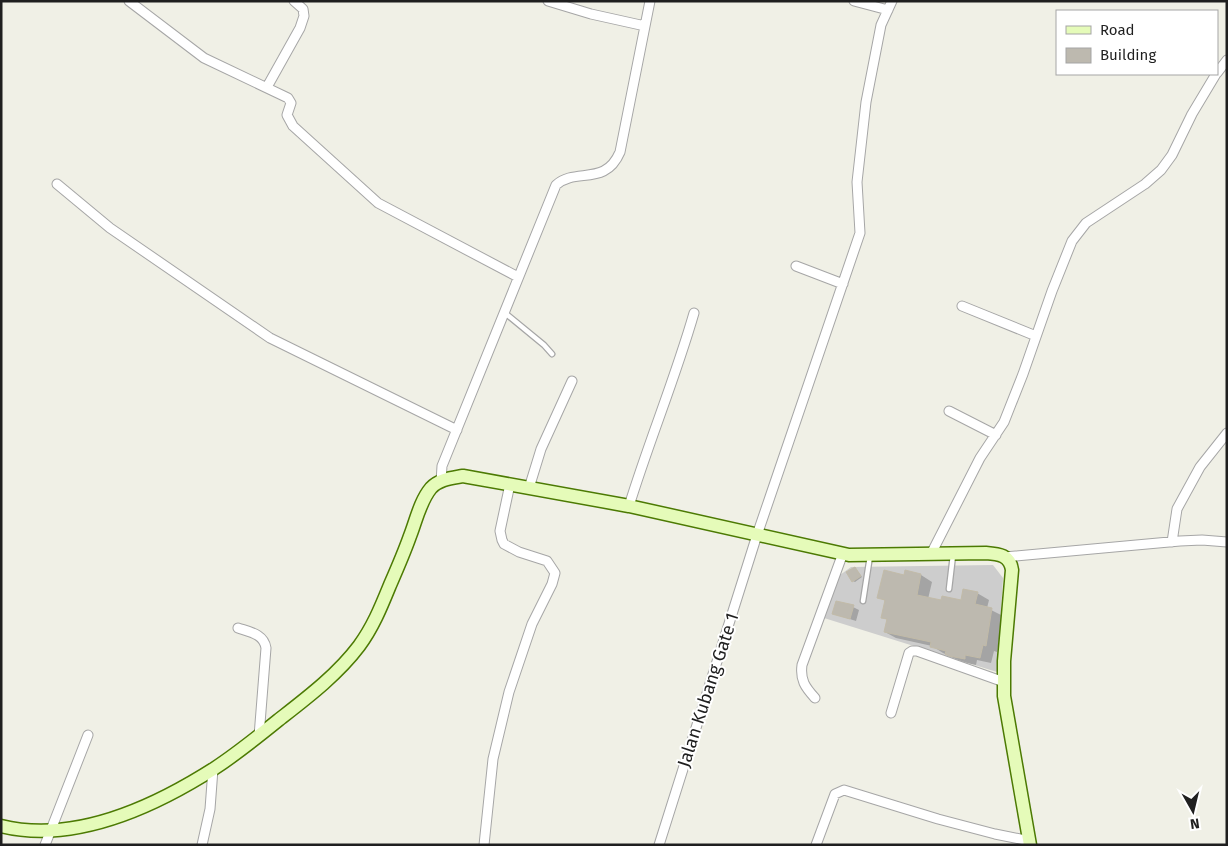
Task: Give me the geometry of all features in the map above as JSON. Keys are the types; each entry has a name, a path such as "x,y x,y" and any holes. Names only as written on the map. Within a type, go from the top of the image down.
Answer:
{"street":[{"path":"129,1 204,58 288,98 292,103 288,115 293,126 373,199 518,277"},
{"path":"267,87 303,20 303,9 294,1"},
{"path":"548,1 591,14 645,26"},
{"path":"441,482 442,466 556,185 566,179 601,172 616,161 620,152 650,1"},
{"path":"854,1 890,6"},
{"name":"Jalan Kubang Gate 1","path":"659,845 757,535 860,233 857,182 864,121 881,25 890,6"},
{"path":"1218,71 1227,60"},
{"path":"931,554 980,458 996,435 1012,404 1062,263 1072,241 1079,230 1093,217 1146,184 1160,170 1172,156 1192,114 1215,75"},
{"path":"57,184 110,228 270,338 457,430"},
{"path":"796,266 844,284"},
{"path":"962,306 1036,336"},
{"path":"629,506 682,356 694,313"},
{"path":"529,488 541,449 572,381"},
{"path":"949,412 996,435"},
{"path":"1172,542 1178,509 1200,467 1227,433"},
{"path":"1,826 31,831 50,831 74,829 101,823 154,801 213,769 259,736 339,669 358,648 372,627 425,499 433,486 463,476 629,506 843,553 871,555 986,553 1005,557 1172,542 1202,540 1227,542"},
{"path":"484,845 493,759 509,692 532,624 552,584 555,573 547,561 519,552 504,544 500,531 510,484"},
{"path":"815,698 802,682 802,665 843,553"},
{"path":"816,845 835,794 844,790 938,819 1030,843 1006,712 1004,682 1012,566 1005,557"},
{"path":"238,628 259,635 265,641 259,736"},
{"path":"891,713 909,653 912,651 917,651 1004,682"},
{"path":"45,845 88,735"},
{"path":"202,845 210,809 213,769"}],"lane":[{"path":"504,312 544,345 552,354"},
{"path":"949,589 954,554"},
{"path":"863,601 871,555"}],"shaded area":[{"path":"993,565 1003,578 997,672 824,618 840,575 851,567"}],"building":[{"path":"855,567 861,576 852,582 846,572"},
{"path":"884,570 904,575 905,570 921,574 917,595 941,600 942,596 961,600 963,589 978,592 975,604 992,608 986,646 983,645 980,658 965,655 965,659 949,656 945,654 946,651 930,647 931,642 884,632 887,619 881,618 885,600 877,598"},
{"path":"836,601 854,605 850,619 832,614"}]}
